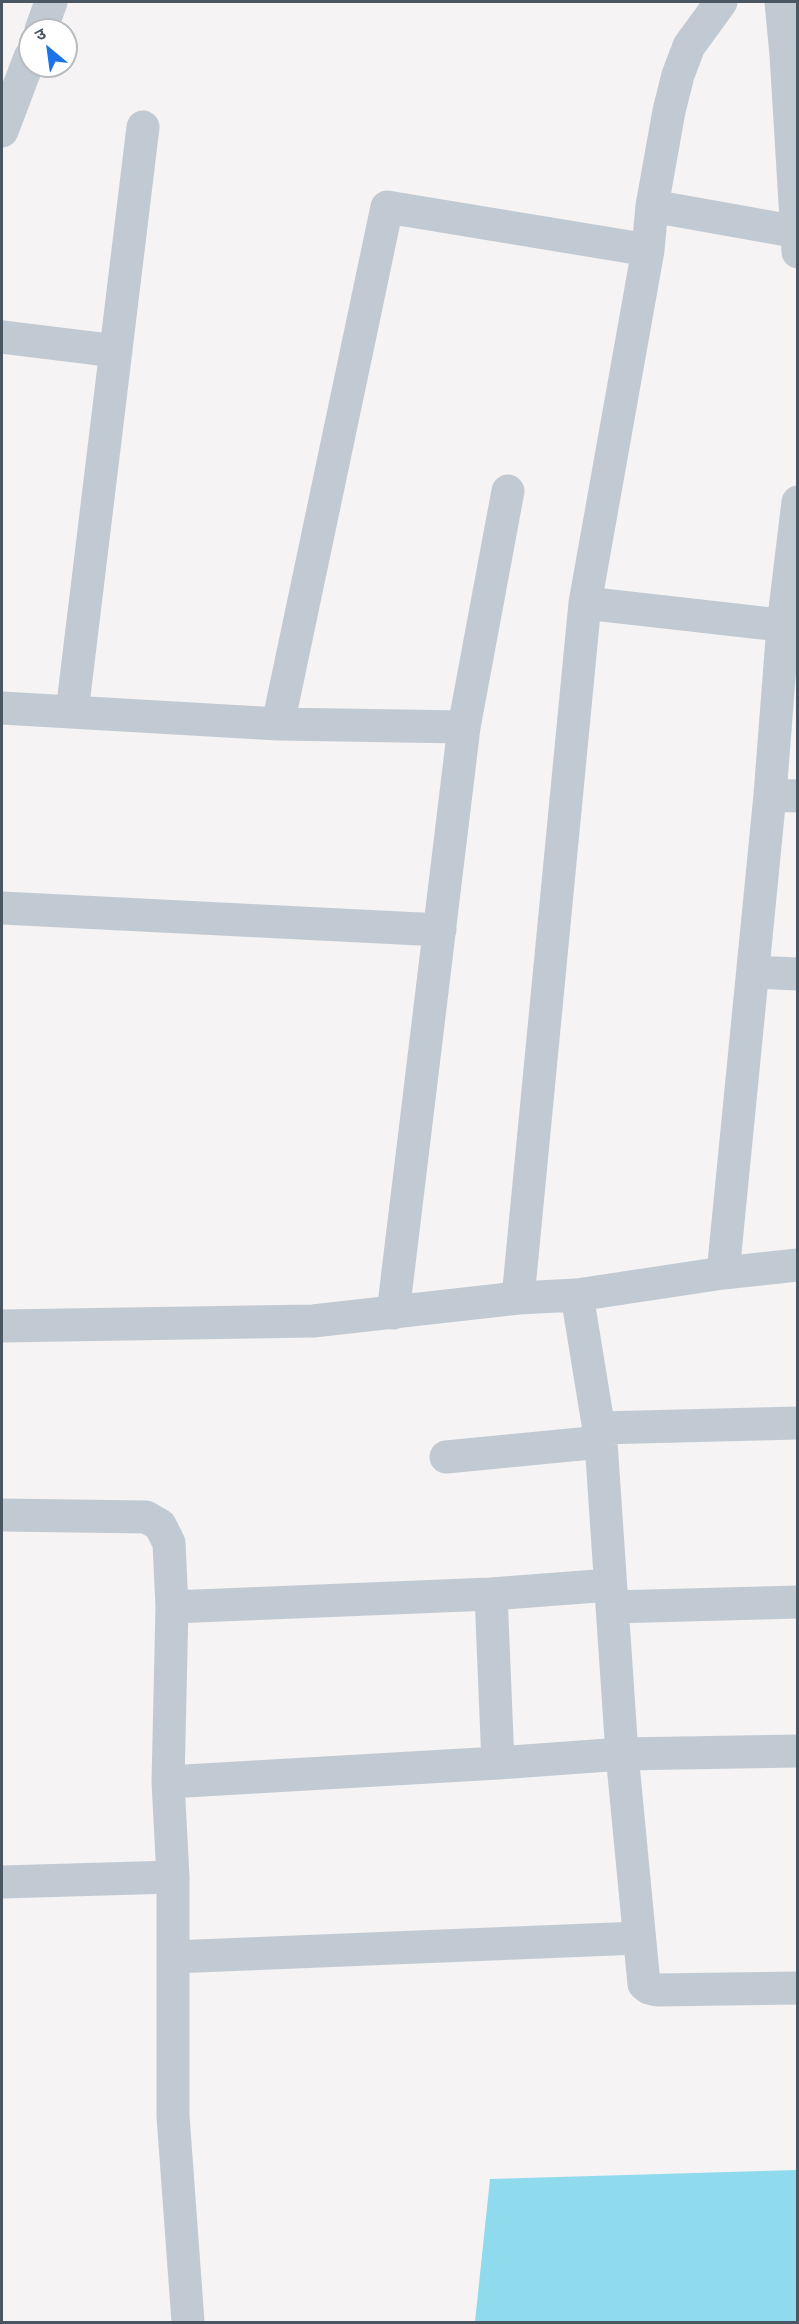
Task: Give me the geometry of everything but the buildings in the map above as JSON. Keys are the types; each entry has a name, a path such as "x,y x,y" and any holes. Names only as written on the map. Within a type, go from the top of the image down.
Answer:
{"street":[{"path":"45,18 51,2"},
{"path":"518,1298 585,603 648,250 652,206 669,111 678,75 689,46 721,2"},
{"path":"652,206 797,239 792,56 781,2"},
{"path":"2,131 22,78"},
{"path":"72,712 143,127"},
{"path":"278,724 387,207 648,250"},
{"path":"2,338 116,351"},
{"path":"393,1313 464,727 507,491"},
{"path":"723,1273 753,972 784,796 790,627 798,502"},
{"path":"585,603 790,627"},
{"path":"2,708 278,724 464,727"},
{"path":"2,908 440,930"},
{"path":"753,972 798,974"},
{"path":"2,1326 313,1321 518,1298 578,1295 723,1273 798,1265"},
{"path":"578,1295 600,1435 622,1754 644,1984 657,1990 798,1988"},
{"path":"446,1457 600,1435 798,1423"},
{"path":"2,1515 147,1517 160,1525 169,1543 172,1607 168,1782 173,1877 173,2116 188,2322"},
{"path":"491,1594 498,1763"},
{"path":"172,1607 491,1594 798,1602"},
{"path":"168,1782 622,1754 798,1751"},
{"path":"2,1882 173,1877"},
{"path":"173,1957 638,1938"}],"water":[{"path":"797,2170 797,2322 475,2322 490,2179"}]}
